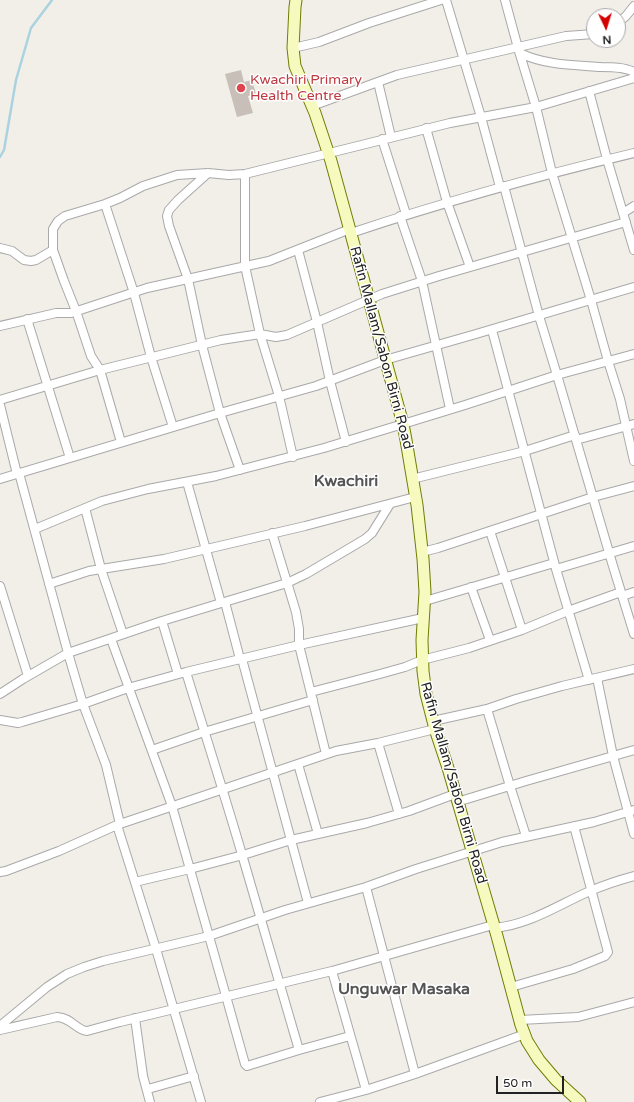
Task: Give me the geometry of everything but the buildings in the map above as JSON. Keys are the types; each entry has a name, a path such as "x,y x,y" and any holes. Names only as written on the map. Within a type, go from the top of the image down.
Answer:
{"street":[{"name":"Rafin Mallam/Sabon Birni Road","path":"296,0 293,48 295,66 312,106 328,152 403,424 422,552 425,592 422,660 426,694 527,1042 539,1060 556,1080 580,1102"},
{"path":"293,48 319,42 369,23 442,0"},
{"path":"446,0 522,252 539,316 634,634"},
{"path":"505,0 536,107 552,173 591,300 608,362 630,426 634,461"},
{"path":"626,16 634,6"},
{"path":"312,106 397,75 463,60 519,50 566,36 586,35"},
{"path":"519,50 529,58 565,64 618,68 634,72"},
{"path":"121,442 100,370 91,356 53,250 53,229 58,221 65,216 105,204 143,186 177,175 208,173 229,175 245,174 426,128 536,107 634,78"},
{"path":"378,82 387,138 403,215 422,281 450,409"},
{"path":"589,91 634,250"},
{"path":"426,128 447,202 470,267"},
{"path":"0,326 56,313 76,312 147,288 269,261 350,231 403,215 552,173 634,153"},
{"path":"208,173 178,200 169,210 167,216 169,226 188,279 202,345 220,413 240,470"},
{"path":"245,174 245,266 260,334 279,396 293,456"},
{"path":"105,204 134,292 151,357 173,427"},
{"path":"623,213 634,206"},
{"path":"0,400 100,370 221,340 260,334 276,337 287,335 382,294 626,222"},
{"path":"0,248 12,251 24,260 31,261 36,260 53,250"},
{"path":"298,250 346,442"},
{"path":"0,479 330,381 385,360 492,330 634,286"},
{"path":"27,319 70,458"},
{"path":"492,330 555,566 588,680"},
{"path":"35,529 102,501 148,489 216,476 346,442 557,375 634,354"},
{"path":"0,405 68,653 83,704 106,765 119,825 135,882 201,1102"},
{"path":"412,479 576,437 630,426"},
{"path":"187,482 258,716 308,903"},
{"path":"422,552 593,497 634,488"},
{"path":"49,584 89,570 164,560 305,526 415,497"},
{"path":"0,694 68,653 223,602 287,583 306,574 366,539 372,533 390,504"},
{"path":"85,508 101,569 123,634"},
{"path":"490,531 522,630"},
{"path":"272,533 296,612 299,629 299,645 326,754"},
{"path":"425,600 504,577 610,554 634,546"},
{"path":"0,586 28,676"},
{"path":"471,587 490,640"},
{"path":"152,750 204,732 258,716 312,696 405,667 422,660 469,648 522,630 568,611 622,594 634,592"},
{"path":"0,720 18,723 83,704 128,688 182,673 299,645 423,618"},
{"path":"162,622 204,732 243,855 299,1050"},
{"path":"111,639 172,806 245,1064 248,1066 350,1036"},
{"path":"0,872 59,851 119,825 326,754 378,743 516,699 634,669"},
{"path":"597,678 613,756 631,811 634,834"},
{"path":"487,709 526,836"},
{"path":"378,743 399,814"},
{"path":"135,882 243,855 291,840 367,823 456,798 510,786 634,750"},
{"path":"298,764 318,834"},
{"path":"0,1026 47,987 67,974 84,967 209,936 261,917 366,887 416,869 502,842 594,822 631,811"},
{"path":"511,987 573,969 606,956 608,950 574,826"},
{"path":"0,1030 57,1017 64,1017 82,1030 87,1031 135,1018 332,971 494,926 508,927 530,920 591,890 634,876"},
{"path":"366,887 416,1074"},
{"path":"332,971 366,1090"},
{"path":"520,1020 578,1017 634,1002"},
{"path":"135,1018 143,1076 148,1089 150,1102"},
{"path":"320,1102 366,1090 416,1074 525,1034"},
{"path":"148,1089 194,1076"}],"waterway":[{"path":"0,157 4,150 16,80 31,28 52,0"}],"place":[{"name":"Kwachiri Primary Health Centre","path":"241,88"}],"district":[{"name":"Kwachiri","path":"346,482"},
{"name":"Unguwar Masaka","path":"404,990"}]}
